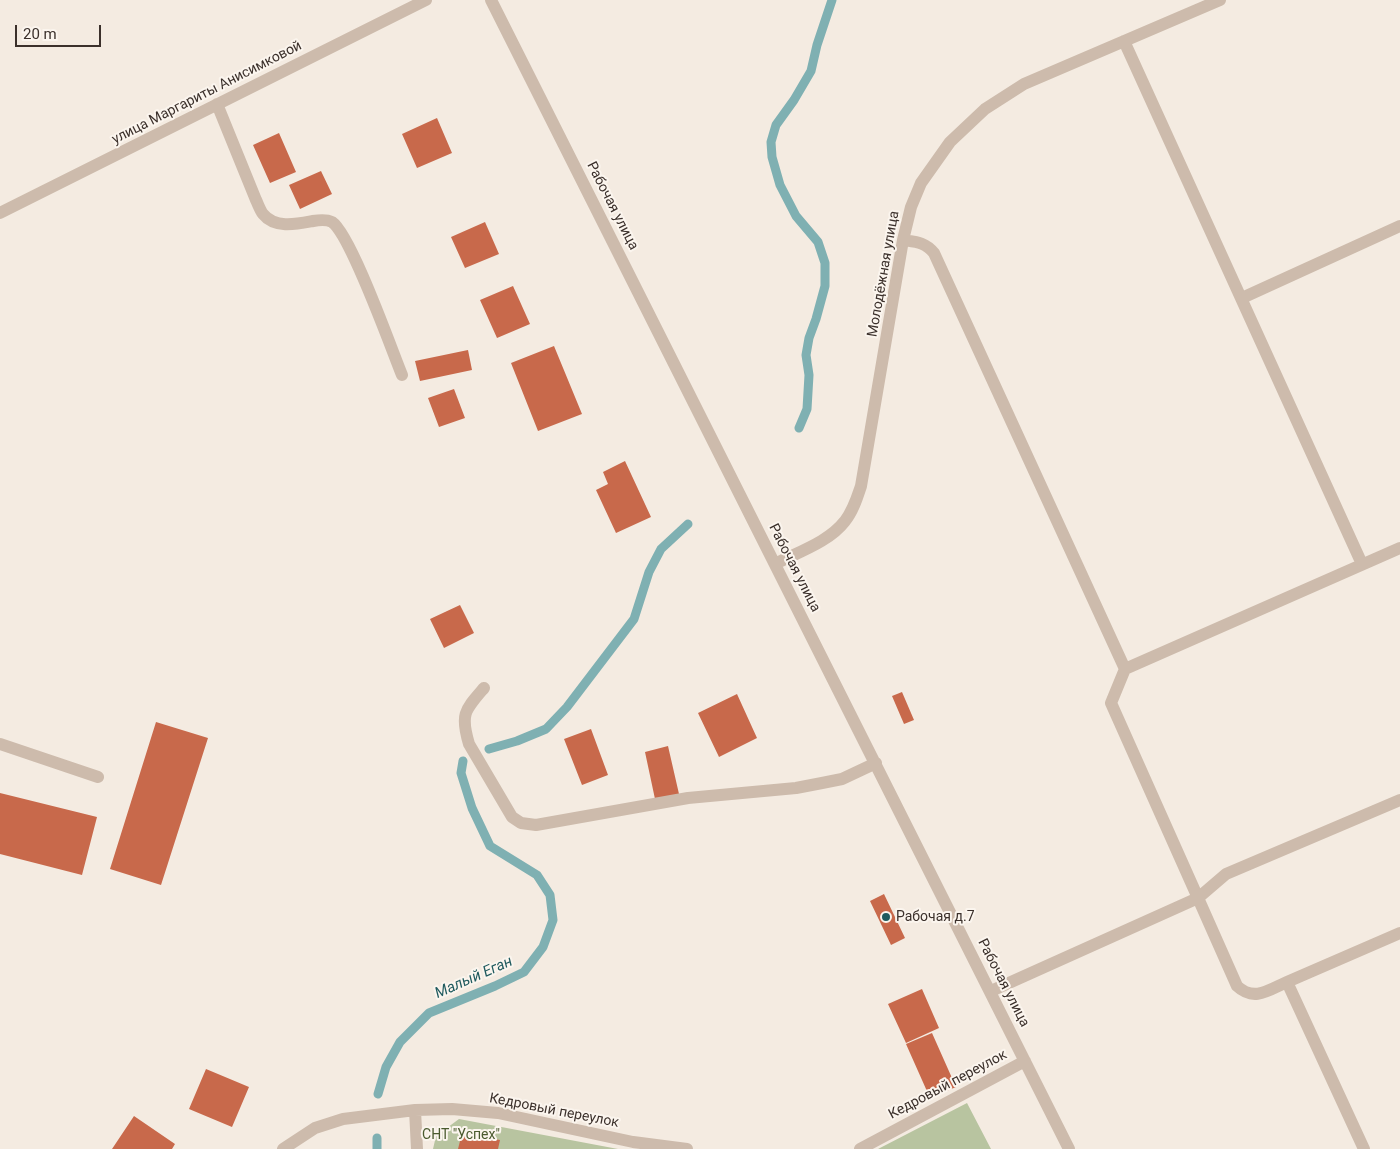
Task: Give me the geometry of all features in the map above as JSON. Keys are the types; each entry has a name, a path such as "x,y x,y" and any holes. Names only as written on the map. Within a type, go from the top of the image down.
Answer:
{"street":[{"name":"улица Маргариты Анисимковой","path":"0,213 426,0"},
{"name":"Рабочая улица","path":"491,0 1069,1149"},
{"name":"Молодёжная улица","path":"775,564 824,539 845,521 854,507 863,477 903,240 911,207 921,183 950,142 985,109 1024,84 1220,0"},
{"path":"1124,41 1362,564"},
{"path":"217,104 263,214 273,222 286,225 321,219 331,221 339,229 358,266 402,375"},
{"path":"1242,298 1400,226"},
{"path":"903,240 928,246 934,253 1125,669"},
{"path":"1400,548 1125,669 1111,703 1237,986 1241,990 1245,993 1256,995 1400,933"},
{"path":"484,688 467,708 464,718 465,731 469,744 512,817 521,823 536,825 688,798 805,786 842,779 876,763"},
{"path":"0,744 98,777"},
{"path":"990,992 1198,898 1226,874 1400,800"},
{"path":"1287,982 1364,1149"},
{"name":"Кедровый переулок","path":"860,1149 1025,1061"},
{"name":"Кедровый переулок","path":"282,1149 315,1128 343,1119 415,1110 452,1108 498,1113 632,1142 687,1149"},
{"path":"415,1110 417,1149"}],"green space":[{"path":"967,1103 991,1149 878,1149"},
{"name":"СНТ \"Успех\"","path":"459,1119 618,1149 433,1149 436,1136"}],"building":[{"path":"437,118 452,153 417,168 402,134"},
{"path":"279,133 296,172 270,183 253,145"},
{"path":"321,171 332,194 300,209 289,185"},
{"path":"485,222 499,254 465,268 451,237"},
{"path":"513,286 530,324 497,338 480,300"},
{"path":"554,346 582,414 538,431 511,363"},
{"path":"468,350 472,370 420,381 415,361"},
{"path":"454,389 465,418 439,427 428,398"},
{"path":"625,461 651,517 616,533 596,490 608,484 603,472"},
{"path":"460,605 474,633 444,648 430,619"},
{"path":"902,692 914,720 904,724 892,696"},
{"path":"737,694 757,738 719,757 698,713"},
{"path":"156,722 208,738 161,885 110,869"},
{"path":"591,729 608,775 582,785 564,739"},
{"path":"668,746 679,794 655,799 645,752"},
{"path":"0,793 97,817 82,875 0,854"},
{"path":"884,894 905,938 891,945 870,901"},
{"path":"922,989 939,1028 906,1043 888,1004"},
{"path":"932,1033 956,1087 930,1098 906,1044"},
{"path":"206,1069 249,1087 232,1127 189,1109"},
{"path":"134,1116 175,1144 172,1149 112,1149"},
{"path":"462,1133 500,1140 498,1149 458,1149"}],"waterway":[{"name":"Малый Еган","path":"799,428 807,409 809,375 806,355 809,338 825,286 825,263 818,242 796,216 780,185 772,157 771,142 776,125 794,100 811,71 817,45 832,0"},
{"name":"Малый Еган","path":"489,749 517,741 546,729 567,707 634,619 649,572 661,549 688,524"},
{"name":"Малый Еган","path":"378,1094 386,1067 400,1042 429,1013 524,972 543,947 553,920 550,895 537,875 490,846 472,808 461,773 463,761"},
{"name":"Малый Еган","path":"377,1138 377,1149"}],"place":[{"name":"Рабочая д.7","path":"886,917"}]}
